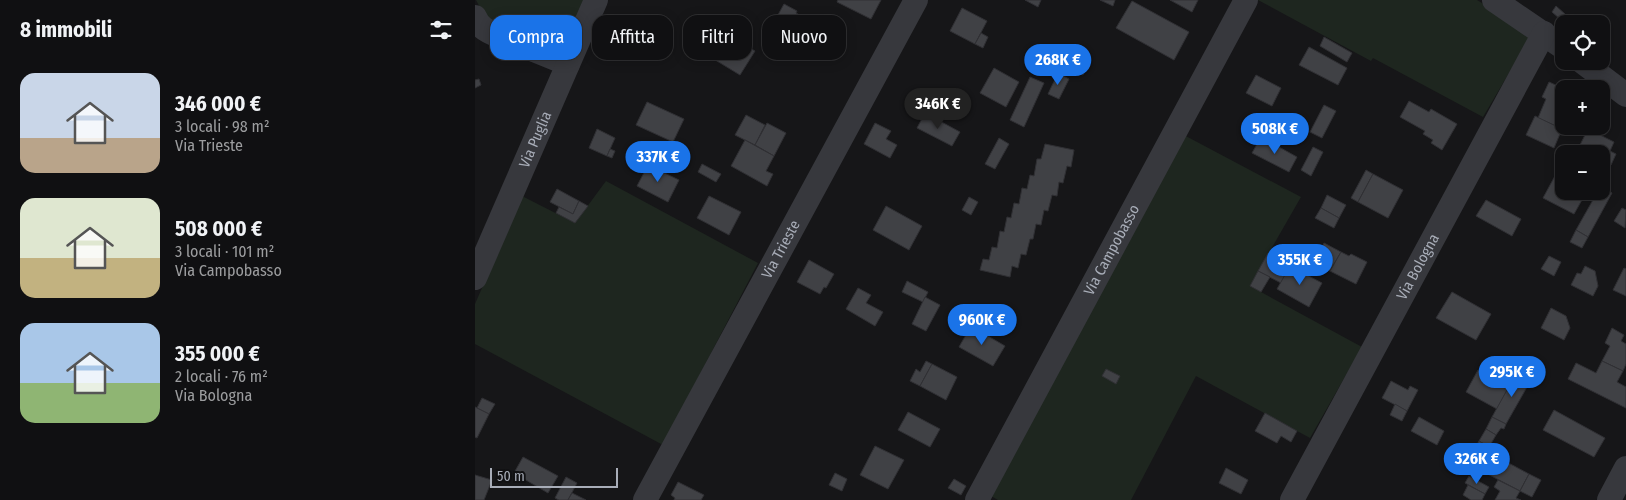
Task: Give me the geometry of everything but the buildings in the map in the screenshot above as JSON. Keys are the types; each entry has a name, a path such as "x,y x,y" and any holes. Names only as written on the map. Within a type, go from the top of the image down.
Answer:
{"street":[{"name":"Via Puglia","path":"475,278 596,0"},
{"name":"Via Trieste","path":"645,500 916,0"},
{"name":"Via Campobasso","path":"977,500 1246,0"},
{"path":"1494,0 1555,41"},
{"path":"475,17 478,23 494,34 568,64"},
{"name":"Via Bologna","path":"1292,500 1544,33"},
{"path":"1593,70 1626,95"},
{"path":"1609,500 1625,471"}],"shaded area":[{"path":"476,0 584,0 577,15 490,15 490,21 486,19"},
{"path":"1258,0 1477,0 1532,34 1483,117 1373,58 1371,61"},
{"path":"1182,134 1301,197 1250,286 1362,347 1310,438 1196,376 1131,500 998,500 991,496"},
{"path":"606,181 758,263 663,445 475,344 475,304 522,196 575,223"}]}
